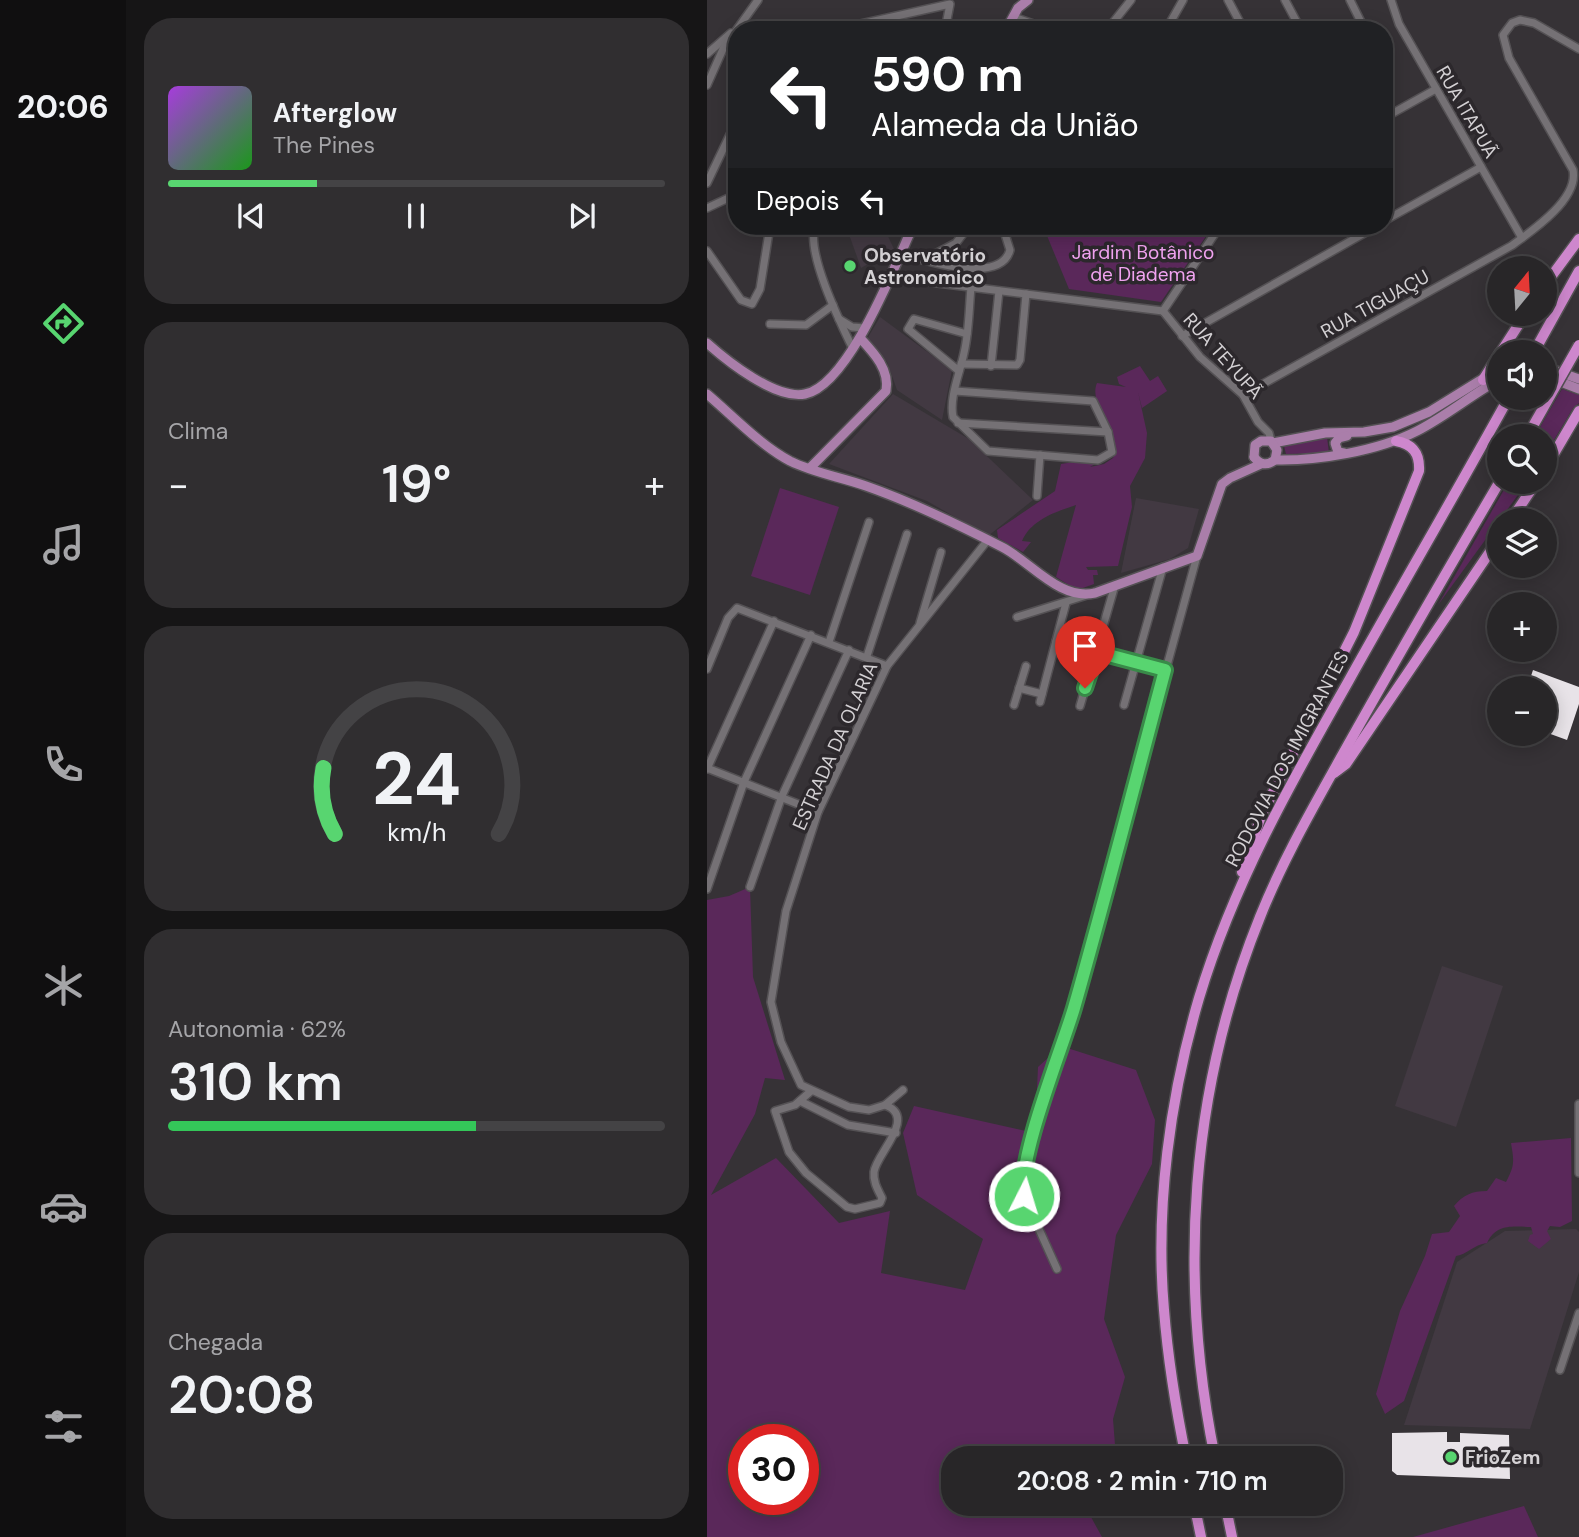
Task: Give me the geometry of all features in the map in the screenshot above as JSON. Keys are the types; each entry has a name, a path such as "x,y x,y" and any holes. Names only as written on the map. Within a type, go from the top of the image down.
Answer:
{"highway":[{"path":"1557,269 1579,239"},
{"path":"1541,340 1579,271"},
{"path":"1534,424 1579,345"},
{"path":"1483,380 1487,373"},
{"name":"RODOVIA DOS IMIGRANTES","path":"1184,1446 1163,1308 1165,1189 1176,1094 1198,1000 1240,884 1293,778 1502,410"},
{"path":"1557,449 1579,411"},
{"path":"1240,884 1254,831 1354,632 1419,471 1418,456 1412,447 1396,441"},
{"path":"1213,1446 1195,1321 1195,1208 1206,1099 1225,1020 1260,916 1291,848 1493,494"},
{"path":"1331,775 1346,764 1487,556"},
{"path":"1197,1516 1201,1537"},
{"path":"1227,1516 1231,1537"}],"main road":[{"path":"1012,21 1028,0"},
{"path":"707,342 735,366 773,387 796,395 806,394 823,384 861,339 909,235"},
{"path":"810,468 886,391 887,378 881,363 861,339"},
{"path":"1557,371 1579,379"},
{"path":"1349,453 1335,449 1336,440 1376,431 1429,412 1487,377"},
{"path":"1557,380 1579,388"},
{"path":"1376,431 1325,433 1268,442 1253,449 1258,461 1267,464 1275,460 1349,453 1396,441 1487,387"},
{"path":"707,394 783,456 891,496 987,541 1025,561 1061,588 1075,594 1089,594 1197,556 1222,485 1258,461"},
{"path":"1268,442 1277,450 1275,460"}],"street":[{"path":"741,21 758,0"},
{"path":"1114,21 1131,0"},
{"path":"1171,21 1183,0"},
{"path":"1227,0 1239,21"},
{"path":"1285,0 1296,21"},
{"path":"1350,0 1361,21"},
{"name":"RUA ITAPUÃ","path":"1391,0 1399,24 1522,238"},
{"path":"874,21 950,4 946,21"},
{"path":"1014,17 1025,21"},
{"name":"RUA TIGUAÇU","path":"1244,395 1522,238 1567,199 1575,177 1509,58 1503,36 1512,23 1525,21 1579,49"},
{"path":"707,54 728,35"},
{"path":"707,85 728,40"},
{"path":"1393,113 1436,89"},
{"path":"707,183 728,140"},
{"path":"1393,216 1481,167"},
{"path":"707,208 728,198"},
{"path":"707,251 741,300 752,304 760,289 769,235"},
{"path":"814,235 812,244 833,305 853,349"},
{"path":"924,260 956,243 962,235"},
{"path":"899,256 980,269 1005,261 1010,250 1006,235"},
{"path":"889,277 1163,311 1214,235"},
{"path":"1182,336 1361,235"},
{"path":"955,391 1093,401 1113,448 1104,459 988,451 958,423 951,413 955,391 967,334 971,287"},
{"path":"991,366 999,291"},
{"path":"967,334 914,319 908,329 960,368 1015,366 1019,363 1026,294"},
{"path":"769,324 806,325 833,305"},
{"name":"RUA TEYUPÃ","path":"1163,311 1182,336 1244,395 1268,442"},
{"path":"838,319 852,327 865,328"},
{"path":"958,423 1108,432"},
{"path":"1037,496 1040,456"},
{"path":"829,642 869,522"},
{"path":"867,656 907,534"},
{"name":"ESTRADA DA OLARIA","path":"885,1105 869,1110 856,1109 811,1091 801,1085 793,1072 781,1042 771,1002 786,911 818,812 887,666 987,541"},
{"path":"919,627 941,552"},
{"path":"1057,1269 1024,1196 1023,1179 1073,1009 1197,556"},
{"path":"1124,705 1163,567"},
{"path":"1080,706 1115,585"},
{"path":"1054,605 1063,596 1061,588"},
{"path":"1017,617 1089,594"},
{"path":"1019,688 1041,698 1066,603"},
{"path":"707,669 729,618 737,608 867,656 887,666"},
{"path":"774,621 707,769 818,812"},
{"path":"707,889 744,782 811,635"},
{"path":"1056,641 1165,670"},
{"path":"750,887 782,796 849,650"},
{"path":"1014,705 1026,666"},
{"path":"885,1105 903,1090"},
{"path":"811,1091 800,1101 775,1111 789,1152 806,1173 847,1207 855,1209 880,1203 882,1198 874,1181 874,1169 879,1156 895,1133 897,1115 892,1107 885,1105"},
{"path":"800,1101 848,1125 895,1133"},
{"path":"1579,1104 1579,1173"},
{"path":"1560,1370 1579,1313"}],"shaded area":[{"path":"849,235 887,235 894,249 861,268"},
{"path":"880,317 952,370 942,420 897,390 887,362 867,339"},
{"path":"893,394 969,439 1033,500 988,536 927,501 829,464"},
{"path":"1136,498 1199,509 1188,548 1170,559 1121,573"},
{"path":"1442,966 1503,986 1456,1127 1395,1106"},
{"path":"1576,1229 1579,1232 1579,1272 1530,1429 1404,1425 1457,1262 1505,1231"}],"green space":[{"name":"Jardim Botânico de Diadema","path":"1047,235 1207,235 1161,302 1069,289"},
{"path":"1140,366 1150,381 1158,376 1167,391 1142,408 1138,392 1147,433 1145,458 1130,486 1132,507 1118,566 1086,567 1088,570 1097,570 1098,575 1093,575 1094,584 1077,590 1056,577 1076,505 1052,514 1031,528 1022,541 1031,542 1023,552 998,538 997,530 1055,491 1061,464 1095,464 1090,467 1104,464 1113,458 1114,439 1097,401 1097,383 1126,387 1119,384 1117,377"},
{"path":"1562,389 1579,395 1579,403 1557,435 1557,424 1542,424 1550,410 1557,410 1557,398"},
{"path":"1327,437 1329,453 1286,454 1284,446"},
{"path":"780,488 839,507 810,595 751,576"},
{"path":"1502,494 1519,494 1508,508 1494,508"},
{"path":"1487,519 1487,537 1438,605"},
{"path":"750,887 753,977 785,1080 765,1078 755,1114 711,1195 776,1158 839,1223 890,1211 881,1273 965,1290 983,1239 917,1195 903,1133 914,1106 1035,1133 1038,1067 1061,1046 1136,1070 1155,1120 1152,1164 1116,1235 1104,1319 1125,1377 1113,1419 1115,1446 941,1446 941,1516 1092,1516 1102,1537 707,1537 707,900 729,896"},
{"path":"1571,1138 1572,1221 1560,1227 1550,1226 1547,1231 1551,1239 1539,1249 1528,1241 1533,1234 1531,1227 1511,1227 1500,1229 1487,1243 1456,1256 1404,1401 1385,1414 1376,1394 1400,1311 1432,1234 1449,1232 1460,1216 1454,1206 1464,1196 1487,1191 1496,1178 1506,1182 1513,1163 1511,1143"},
{"path":"1524,1506 1538,1537 1413,1537"}],"building":[{"path":"1533,670 1549,676 1531,676"},
{"path":"1557,679 1579,687 1579,704 1567,740 1557,736"},
{"name":"FrioZem","path":"1447,1432 1447,1442 1460,1442 1460,1433 1509,1435 1510,1479 1397,1475 1392,1471 1392,1433"}],"place":[{"name":"Observatório Astronomico","path":"850,266"},
{"name":"FrioZem","path":"1451,1457"}],"route":[{"path":"1024,1196 1023,1179 1037,1123 1073,1009 1165,670 1097,652 1085,688"}]}
